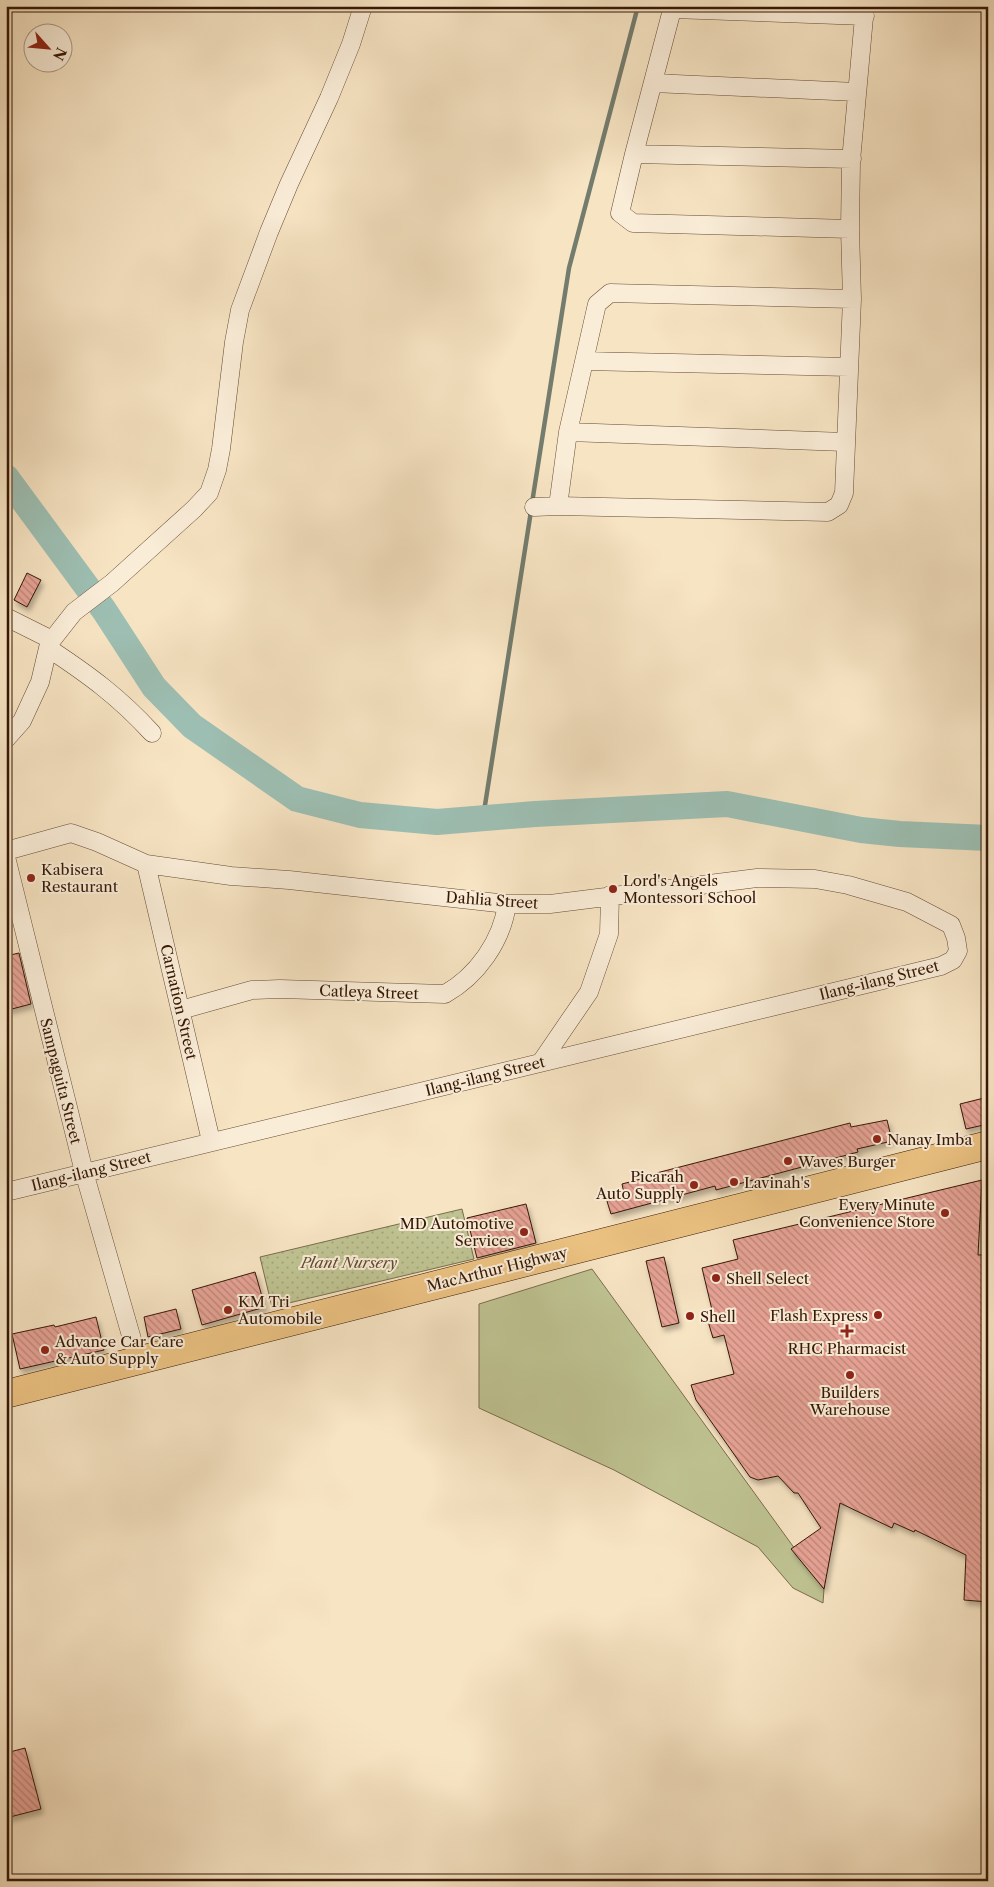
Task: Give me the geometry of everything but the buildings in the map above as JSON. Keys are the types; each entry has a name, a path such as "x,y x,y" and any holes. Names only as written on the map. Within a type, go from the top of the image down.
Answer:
{"highway":[{"name":"MacArthur Highway","path":"6,1394 988,1145"}],"street":[{"path":"6,739 22,721 40,682 50,644 74,612 108,586 194,509 209,493 217,470 221,449 234,342 240,310 282,200 329,98 351,44 362,6"},
{"path":"534,507 828,512 839,505 844,493 852,299 850,229 852,159 865,11 673,8 620,213 633,223 850,229"},
{"path":"653,83 857,92"},
{"path":"634,154 852,159"},
{"path":"558,506 568,432 597,304 610,293 852,299"},
{"path":"584,361 849,367"},
{"path":"568,432 845,442"},
{"path":"6,617 50,644 104,686 152,733"},
{"name":"Dahlia Street","path":"6,852 71,833 97,842 146,864 232,876 289,880 508,904 550,904 757,878 816,878 907,902 933,915 951,925 958,951"},
{"name":"Sampaguita Street","path":"6,857 84,1172 138,1360"},
{"name":"Carnation Street","path":"146,864 211,1142"},
{"path":"541,1062 589,992 609,934 610,895"},
{"name":"Catleya Street","path":"181,1010 252,990 280,989 445,994 461,986 473,974 488,952 506,916 508,904"},
{"name":"Ilang-ilang Street","path":"6,1192 942,966 953,960 958,951"}],"green space":[{"name":"Plant Nursery","path":"462,1209 474,1259 272,1307 260,1257"},
{"path":"592,1269 824,1589 823,1603 793,1588 758,1547 614,1470 479,1408 479,1304"}],"waterway":[{"path":"532,503 569,268 638,6"},
{"path":"6,477 104,610 154,687 192,726 297,799 360,815 437,822 535,814 727,804 861,830 900,834 988,838"},
{"path":"483,818 531,511"}],"place":[{"name":"Kabisera Restaurant","path":"31,878"},
{"name":"Lord's Angels Montessori School","path":"613,889"},
{"name":"Nanay Imba","path":"877,1139"},
{"name":"Waves Burger","path":"788,1161"},
{"name":"Lavinah's","path":"734,1182"},
{"name":"Picarah Auto Supply","path":"694,1185"},
{"name":"Every Minute Convenience Store","path":"945,1213"},
{"name":"MD Automotive Services","path":"524,1232"},
{"name":"Shell Select","path":"716,1278"},
{"name":"KM Tri Automobile","path":"228,1310"},
{"name":"Flash Express","path":"878,1315"},
{"name":"Shell","path":"690,1316"},
{"name":"RHC Pharmacist","path":"847,1331"},
{"name":"Advance Car Care & Auto Supply","path":"45,1350"},
{"name":"Builders Warehouse","path":"850,1375"}]}
